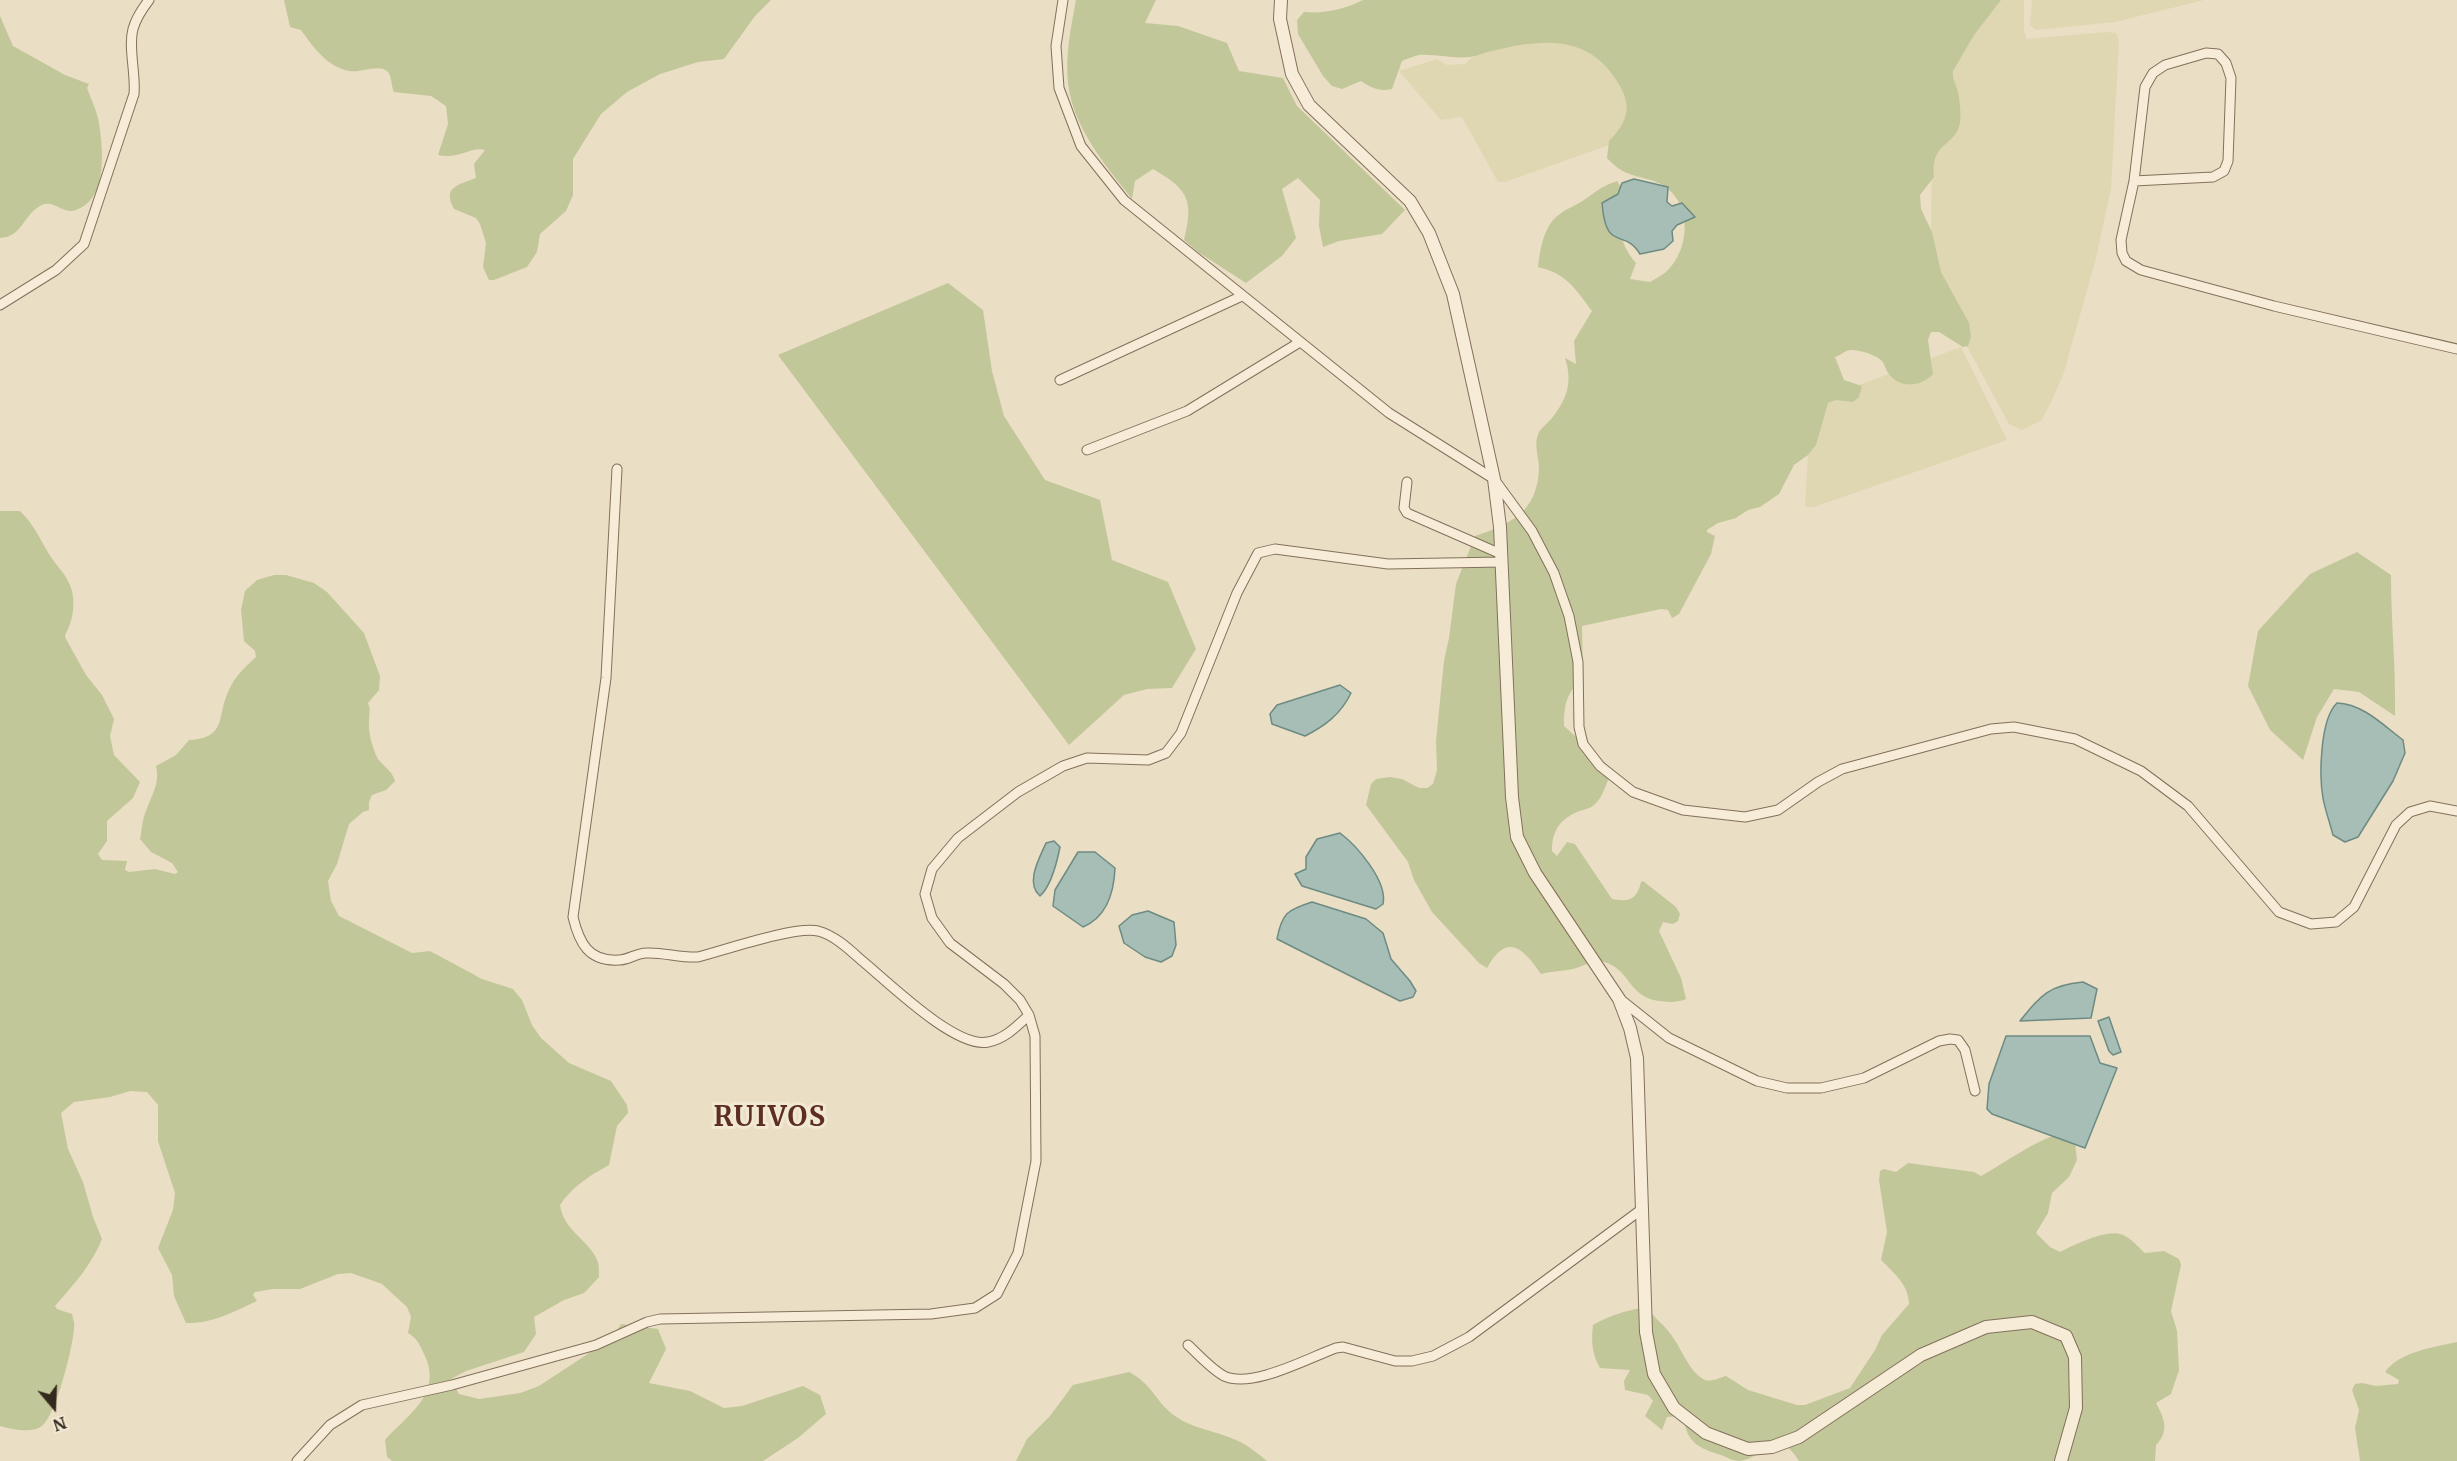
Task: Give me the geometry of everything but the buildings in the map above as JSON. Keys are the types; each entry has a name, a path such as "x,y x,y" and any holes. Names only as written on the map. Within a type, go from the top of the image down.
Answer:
{"street":[{"path":"0,305 56,270 84,244 134,94 136,80 132,32 137,17 149,0"},
{"path":"1063,0 1056,46 1059,88 1080,146 1124,200 1242,296 1389,413 1494,479 1532,531 1554,573 1578,662 1579,727 1583,744 1600,766 1633,792 1683,810 1745,817 1778,810 1818,782 1842,769 1991,729 2014,727 2075,738 2141,771 2187,806 2279,912 2311,924 2336,921 2354,907 2396,825 2410,812 2430,806 2457,812"},
{"path":"1281,0 1280,19 1292,74 1309,105 1410,201 1429,233 1453,294 1494,479 1502,558 1512,797 1517,837 1535,873 1619,999 1630,1028 1637,1058 1646,1332 1654,1374 1674,1408 1706,1433 1748,1449 1772,1447 1799,1437 1921,1355 1986,1327 2032,1322 2066,1336 2075,1357 2076,1408 2061,1461"},
{"path":"2134,182 2213,177 2224,171 2228,161 2231,78 2226,63 2218,54 2206,53 2165,65 2153,74 2145,87 2134,182 2121,240 2122,253 2126,261 2140,270 2274,306 2457,349"},
{"path":"1060,380 1242,296"},
{"path":"1088,450 1187,411 1300,342"},
{"path":"617,469 606,678 573,917 577,934 587,951 599,957 619,960 645,953 685,958 698,957 793,932 819,931 842,944 945,1029 968,1040 987,1043 1006,1035 1029,1015"},
{"path":"1407,482 1404,508 1407,513 1502,558"},
{"path":"297,1461 330,1425 362,1405 452,1385 596,1345 647,1322 660,1319 931,1314 975,1308 997,1294 1018,1253 1036,1161 1035,1036 1029,1015 1020,1000 1004,984 950,943 932,918 925,894 932,869 958,838 1018,792 1063,766 1087,758 1148,760 1166,753 1181,733 1237,593 1258,553 1275,549 1388,564 1502,558"},
{"path":"1619,999 1669,1038 1757,1081 1787,1088 1821,1088 1864,1078 1939,1041 1958,1040 1965,1050 1975,1092"},
{"path":"1188,1346 1222,1375 1246,1380 1343,1347 1395,1361 1412,1361 1433,1356 1469,1337 1642,1209"}],"shaded area":[{"path":"1977,0 2024,0 2024,31 2027,39 2106,32 2116,33 2119,40 2111,189 2095,262 2064,372 2053,398 2042,420 2022,430 2009,424 1951,317 1930,295 1934,36"},
{"path":"2032,0 2204,0 2115,22 2036,30 2030,25"},
{"path":"1580,36 1627,65 1626,139 1505,182 1498,182 1462,117 1441,120 1399,71 1437,59 1447,65 1465,64 1479,50"},
{"path":"1961,347 2007,440 1814,507 1805,507 1811,403"}],"green space":[{"path":"284,0 771,0 755,16 724,59 698,62 660,74 627,92 601,114 573,159 573,195 566,211 540,234 537,252 527,267 489,280 483,267 486,243 480,224 476,218 454,209 450,196 454,188 476,178 474,164 485,150 480,149 452,156 438,155 448,124 446,106 431,96 394,92 390,75 383,69 350,71 335,66 316,50 301,30 290,27"},
{"path":"1076,0 1156,0 1145,23 1178,26 1227,43 1239,71 1283,78 1297,106 1405,210 1382,234 1339,241 1323,247 1319,226 1320,200 1298,178 1282,189 1296,238 1282,256 1246,283 1198,252 1184,240 1188,205 1181,190 1174,183 1153,169 1135,181 1132,199 1092,145 1076,115 1068,83 1070,31"},
{"path":"1363,0 2001,0 1974,35 1953,71 1960,101 1960,123 1953,137 1939,151 1934,166 1934,177 1920,195 1921,209 1932,232 1941,272 1969,323 1971,337 1968,346 1963,347 1939,332 1931,332 1928,340 1933,374 1923,382 1911,385 1894,379 1882,361 1868,353 1850,350 1835,357 1844,380 1862,386 1859,397 1853,402 1836,400 1828,403 1816,445 1808,455 1794,465 1779,494 1760,507 1718,523 1707,530 1715,536 1711,554 1679,614 1672,618 1668,610 1661,609 1582,626 1583,676 1573,688 1568,699 1564,726 1612,769 1599,800 1591,807 1569,816 1557,828 1552,851 1557,856 1567,842 1575,844 1612,899 1628,900 1635,896 1643,881 1676,907 1680,914 1678,921 1673,924 1663,922 1659,931 1681,978 1686,999 1669,1002 1649,998 1635,989 1619,970 1600,961 1573,969 1541,974 1521,951 1508,947 1494,957 1487,968 1479,963 1432,912 1414,880 1408,862 1366,805 1371,784 1376,779 1390,777 1402,779 1419,788 1427,788 1433,784 1437,770 1436,741 1444,661 1456,584 1475,536 1511,521 1520,514 1533,496 1539,469 1537,437 1565,397 1568,375 1565,358 1576,364 1574,341 1592,311 1564,278 1538,267 1541,248 1548,228 1562,213 1603,187 1617,181 1627,197 1621,232 1622,239 1636,263 1630,279 1650,282 1666,272 1673,264 1683,242 1685,231 1681,208 1676,197 1668,189 1657,182 1621,170 1607,158 1609,141 1623,123 1626,103 1621,88 1609,70 1596,58 1581,49 1566,44 1548,43 1512,47 1470,57 1419,55 1402,61 1392,89 1376,89 1361,81 1342,89 1332,86 1323,76 1298,34 1297,20 1304,12 1335,10"},
{"path":"0,16 13,46 65,75 89,84 87,88 99,123 102,159 98,185 94,196 86,204 72,211 50,204 42,205 14,234 0,238"},
{"path":"948,283 983,310 992,371 1004,416 1045,480 1100,500 1112,560 1168,582 1196,649 1172,688 1147,689 1124,695 1069,745 778,355"},
{"path":"0,511 20,511 25,516 68,581 73,594 73,608 71,622 65,635 66,639 86,675 102,695 114,719 110,736 114,755 140,782 133,798 107,821 107,841 98,854 102,860 127,861 125,870 129,872 155,869 175,874 178,872 172,863 151,852 140,839 145,814 156,784 156,766 176,755 189,740 210,735 215,730 231,685 256,657 255,651 244,641 241,610 245,591 257,580 274,575 286,575 314,583 327,592 364,633 380,676 379,690 368,703 371,738 378,758 395,781 386,790 372,795 369,810 363,812 349,824 337,864 328,881 331,901 339,916 412,953 430,951 482,979 513,989 522,1000 532,1025 541,1038 569,1063 611,1081 627,1105 628,1113 617,1126 609,1165 582,1182 560,1205 566,1222 594,1254 598,1262 599,1277 584,1293 564,1300 534,1317 536,1334 524,1352 466,1371 451,1379 459,1394 479,1399 520,1393 539,1386 612,1338 621,1324 658,1329 666,1349 649,1383 690,1391 724,1408 742,1406 803,1386 820,1395 826,1414 798,1438 763,1461 392,1461 387,1457 385,1440 420,1403 429,1381 429,1368 423,1351 416,1339 408,1333 411,1317 407,1307 382,1284 351,1273 338,1274 300,1289 255,1292 253,1295 257,1301 205,1322 186,1323 174,1296 172,1275 158,1248 173,1210 175,1193 158,1141 158,1105 147,1092 130,1091 110,1097 74,1102 61,1113 68,1149 83,1182 102,1239 87,1266 55,1306 57,1309 72,1314 74,1326 71,1350 53,1409 42,1426 33,1430 0,1426"},
{"path":"2357,552 2391,575 2395,716 2359,692 2334,689 2317,717 2303,760 2270,730 2248,686 2258,631 2310,574"},
{"path":"2058,1134 2075,1143 2077,1160 2069,1177 2052,1193 2048,1213 2036,1233 2050,1247 2060,1252 2100,1235 2117,1233 2129,1238 2145,1253 2164,1251 2179,1259 2181,1265 2171,1311 2177,1331 2179,1370 2171,1394 2156,1403 2163,1419 2164,1430 2156,1445 2155,1461 1799,1461 1787,1448 1777,1445 1766,1448 1745,1460 1737,1461 1706,1450 1695,1443 1688,1434 1681,1416 1667,1417 1662,1430 1645,1416 1653,1401 1648,1395 1625,1390 1624,1381 1630,1370 1600,1368 1597,1363 1593,1347 1593,1325 1619,1313 1647,1307 1673,1338 1697,1375 1703,1379 1714,1380 1726,1376 1748,1390 1797,1405 1805,1405 1850,1388 1882,1335 1909,1304 1903,1285 1881,1260 1887,1232 1879,1180 1880,1171 1884,1169 1896,1172 1908,1163 1974,1172 1981,1176 2028,1148"},
{"path":"2457,1342 2457,1461 2360,1461 2355,1428 2359,1410 2352,1390 2355,1384 2376,1386 2398,1384 2399,1380 2385,1372 2391,1365 2418,1351"},
{"path":"1129,1372 1144,1382 1168,1411 1175,1416 1189,1424 1240,1442 1267,1461 1016,1461 1027,1439 1050,1416 1073,1385"}],"water":[{"path":"1634,179 1668,187 1667,202 1672,206 1682,203 1695,217 1677,225 1672,231 1673,241 1664,249 1640,254 1634,246 1616,238 1607,229 1602,203 1618,194 1622,183"},
{"path":"1340,685 1351,693 1326,724 1305,736 1272,724 1270,714 1277,705"},
{"path":"2337,703 2355,707 2380,722 2403,740 2405,753 2393,781 2358,837 2345,842 2333,835 2322,788 2321,762 2324,734 2331,711"},
{"path":"1340,833 1362,855 1381,885 1383,904 1376,909 1302,886 1295,874 1306,869 1306,857 1317,839"},
{"path":"1054,841 1060,847 1057,860 1050,880 1040,896 1036,891 1033,878 1046,843"},
{"path":"1078,852 1095,852 1115,868 1108,903 1098,917 1083,927 1053,906 1055,890"},
{"path":"1312,902 1366,919 1383,933 1391,959 1416,991 1413,997 1400,1001 1277,939 1281,923 1287,914 1291,910"},
{"path":"1148,911 1174,922 1176,945 1172,956 1161,962 1145,957 1124,943 1119,926 1132,915"},
{"path":"2083,982 2097,989 2091,1018 2020,1021 2047,993 2071,983"},
{"path":"2109,1017 2121,1052 2113,1055 2109,1051 2098,1021"},
{"path":"2006,1036 2090,1036 2100,1063 2117,1068 2085,1148 1992,1114 1987,1109 1989,1084"}],"district":[{"name":"RUIVOS","path":"770,1118"}]}
